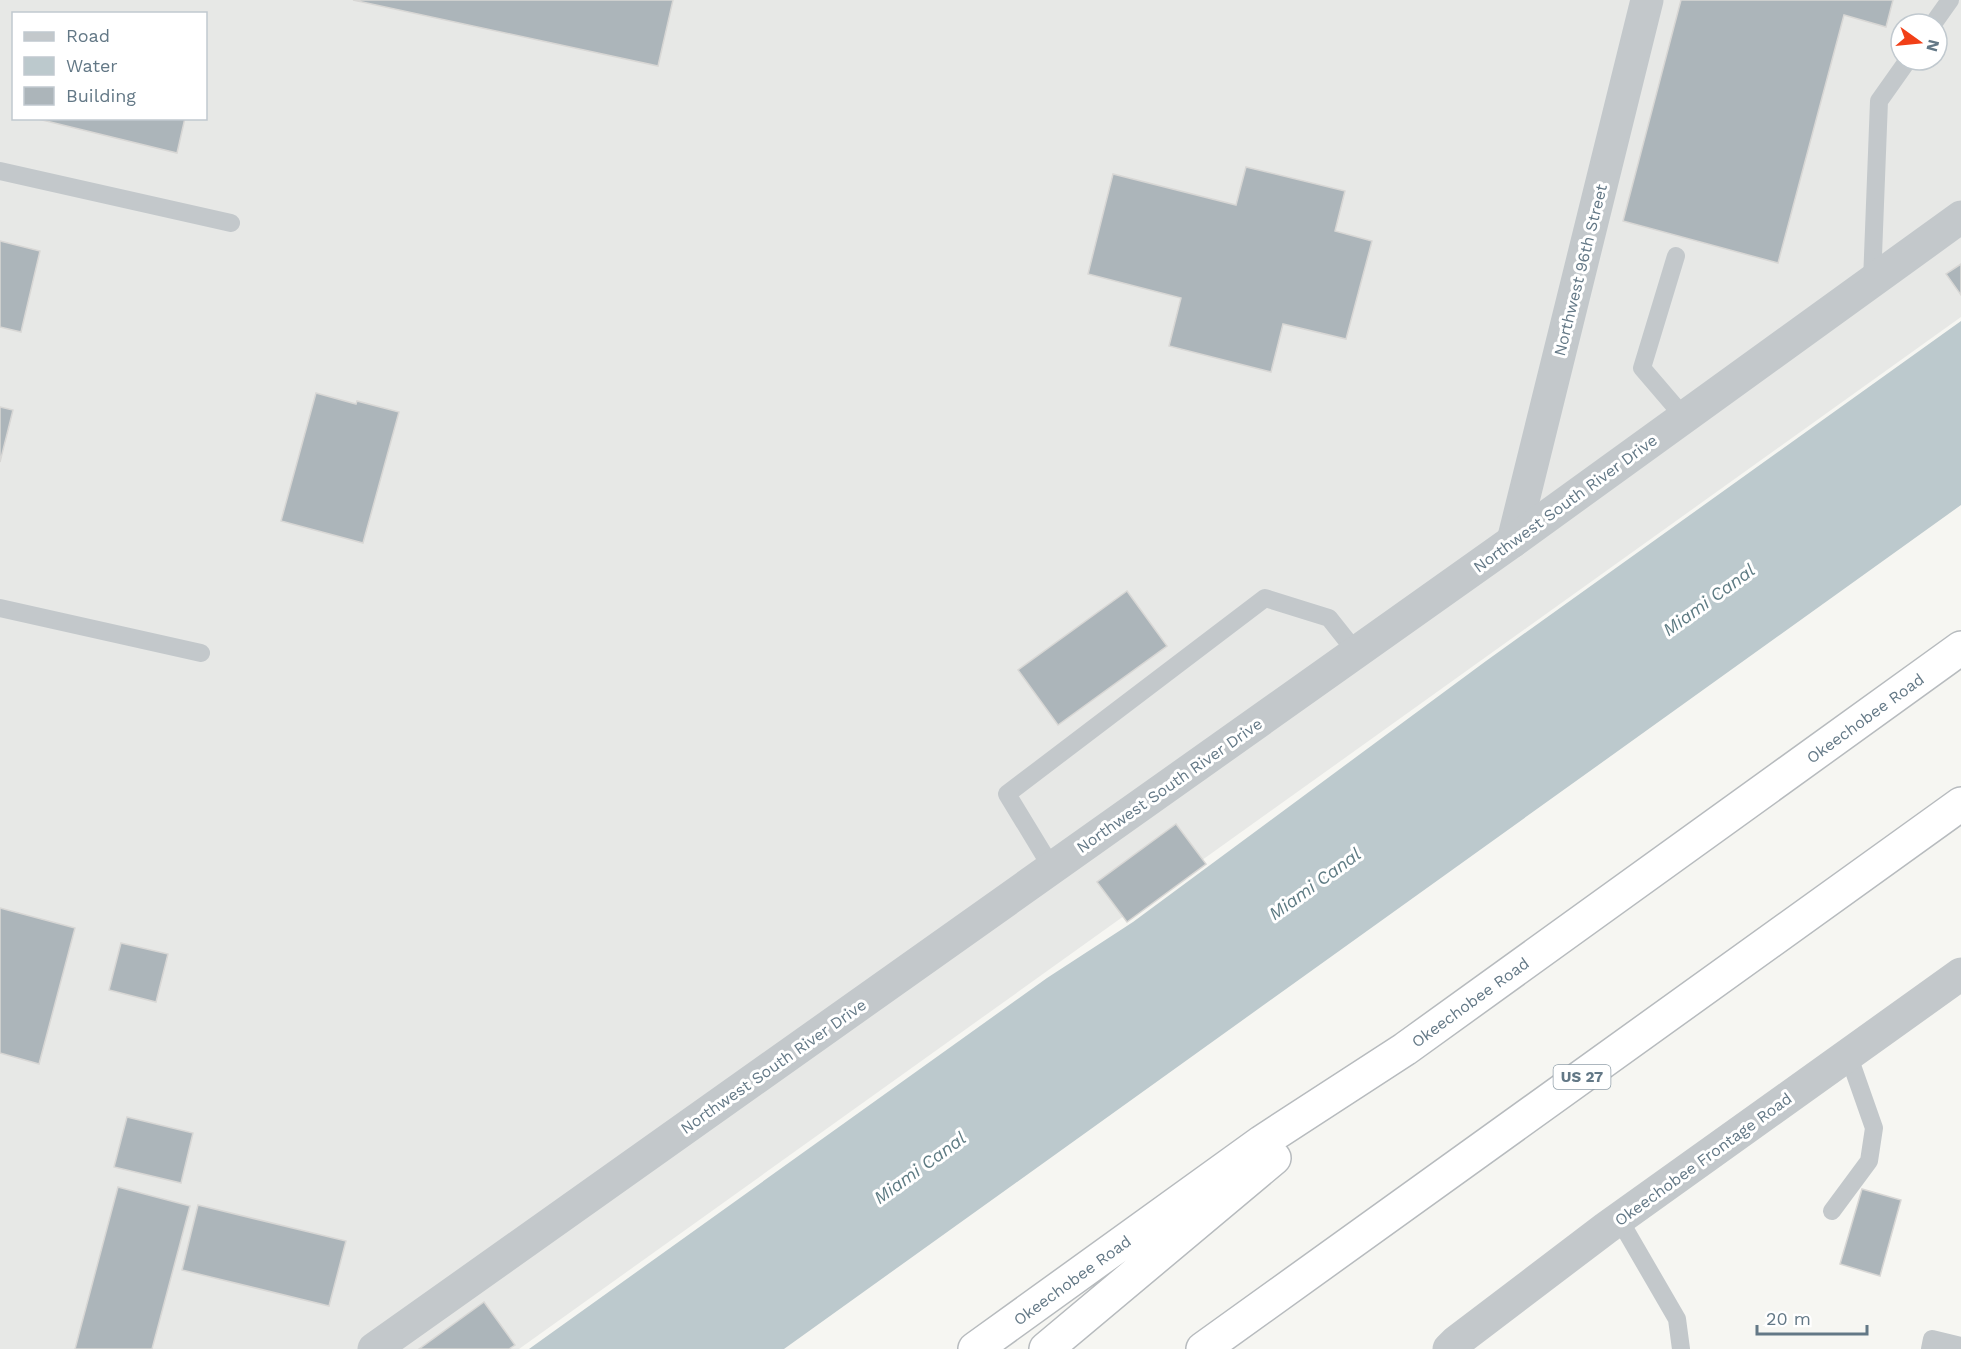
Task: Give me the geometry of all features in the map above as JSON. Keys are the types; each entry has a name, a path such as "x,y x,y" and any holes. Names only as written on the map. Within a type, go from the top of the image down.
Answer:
{"highway":[{"name":"Okeechobee Road","path":"975,1349 1262,1142 1405,1049 1961,648"},
{"name":"US 27","path":"1203,1349 1961,804"},
{"path":"1046,1349 1405,1049"}],"street":[{"name":"Northwest 96th Street","path":"1513,541 1647,0"},
{"name":"Northwest South River Drive","path":"374,1349 1513,541 1961,217"},
{"name":"Okeechobee Frontage Road","path":"1449,1349 1619,1219 1961,974"}],"lane":[{"path":"1872,281 1879,101 1900,72"},
{"path":"0,171 231,223"},
{"path":"1676,255 1642,368 1684,417"},
{"path":"1052,868 1007,794 1265,598 1329,618 1356,652"},
{"path":"0,608 201,653"},
{"path":"1832,1211 1869,1161 1874,1128 1848,1054"},
{"path":"1619,1219 1677,1319 1681,1349"},
{"path":"1930,1349 1932,1340 1961,1346"}],"shaded area":[{"path":"0,0 1961,0 1961,317 519,1349 0,1349"}],"water":[{"name":"Miami Canal","path":"1961,321 1961,505 784,1349 529,1349 1047,978 1133,922 1486,661"}],"building":[{"path":"353,0 673,0 658,66"},
{"path":"1681,0 1893,0 1886,27 1844,15 1778,263 1623,221"},
{"path":"42,120 185,120 177,153"},
{"path":"1246,167 1345,191 1335,231 1372,241 1346,339 1283,324 1271,372 1169,346 1181,298 1088,274 1113,174 1236,205"},
{"path":"0,241 40,251 21,332 0,327"},
{"path":"1961,264 1961,295 1946,274"},
{"path":"316,393 399,412 363,543 281,521"},
{"path":"0,407 13,410 0,462"},
{"path":"1127,591 1167,646 1058,725 1018,670"},
{"path":"1176,824 1206,864 1127,922 1097,882"},
{"path":"0,908 75,928 39,1064 0,1053"},
{"path":"121,943 168,954 156,1002 109,990"},
{"path":"127,1117 193,1133 181,1183 114,1167"},
{"path":"118,1187 190,1206 152,1349 75,1349"},
{"path":"1862,1189 1901,1200 1880,1276 1840,1264"},
{"path":"198,1205 346,1241 329,1306 182,1270"},
{"path":"484,1302 515,1345 509,1349 419,1349"}]}
